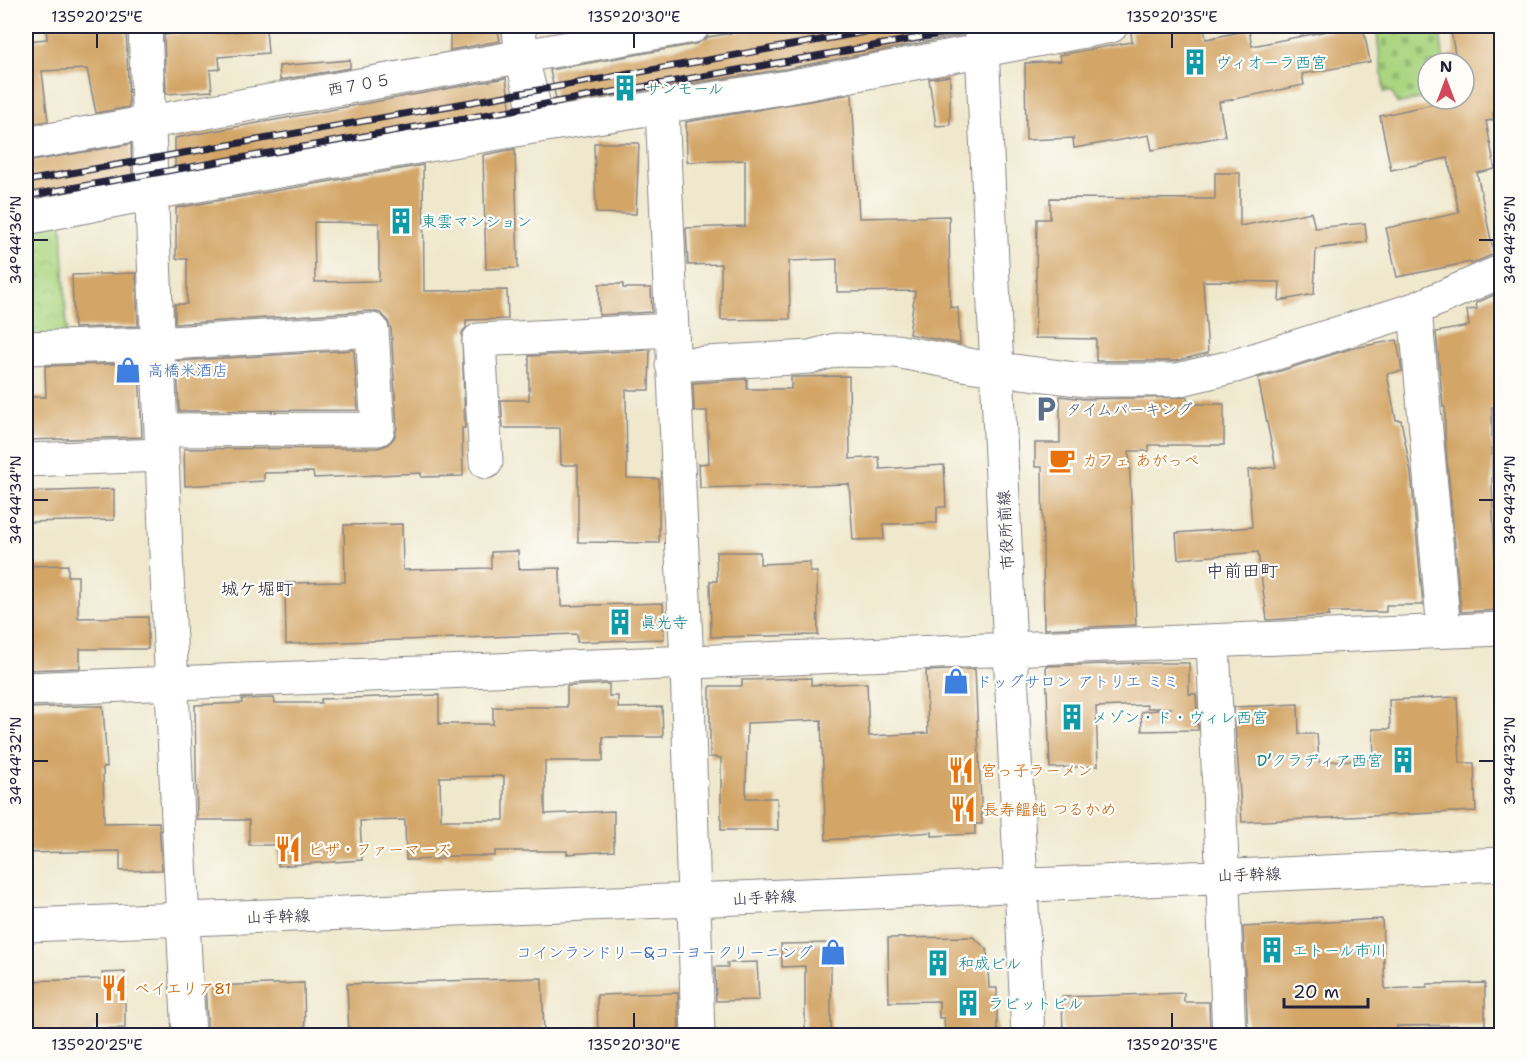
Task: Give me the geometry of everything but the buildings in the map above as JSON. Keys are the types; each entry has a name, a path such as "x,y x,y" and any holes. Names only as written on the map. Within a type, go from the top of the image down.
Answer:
{"street":[{"path":"145,26 164,541 189,1035"},
{"name":"西７０５","path":"26,144 149,123 520,40 693,26"},
{"path":"26,218 152,193 539,126 788,87 982,37 1111,26"},
{"name":"市役所前線","path":"982,37 1028,1035"},
{"path":"520,40 539,126"},
{"path":"662,108 687,664 698,1035"},
{"path":"672,365 810,357 836,350 896,351 1084,380 1177,380 1235,366 1415,309 1502,271"},
{"path":"1415,309 1444,631"},
{"path":"26,348 156,344 372,330 378,429 162,443 26,460"},
{"path":"486,462 479,340 671,330"},
{"path":"26,689 172,681 687,664 1502,629"},
{"path":"1212,641 1224,875 1229,1035"},
{"name":"山手幹線","path":"26,925 694,900 1502,864"}],"green space":[{"path":"1376,26 1439,26 1442,51 1416,51 1416,100 1397,104 1392,92 1384,92"},
{"path":"62,222 67,341 26,342 26,228"}],"railway":[{"path":"26,181 899,26"},
{"path":"26,196 986,26"}],"place":[{"name":"ヴィオーラ西宮","path":"1195,62"},
{"name":"サンモール","path":"625,88"},
{"name":"東雲マンション","path":"401,221"},
{"name":"高橋米酒店","path":"128,370"},
{"name":"タイムパーキング","path":"1046,409"},
{"name":"カフェ あがっぺ","path":"1062,460"},
{"name":"眞光寺","path":"620,622"},
{"name":"ドッグサロン アトリエ ミミ","path":"956,681"},
{"name":"メゾン・ド・ヴィレ西宮","path":"1072,717"},
{"name":"D’クラディア西宮","path":"1403,760"},
{"name":"宮っ子ラーメン","path":"961,770"},
{"name":"長寿饂飩 つるかめ","path":"963,809"},
{"name":"ピザ・ファーマーズ","path":"288,849"},
{"name":"エトール市川","path":"1272,950"},
{"name":"コインランドリー&コーヨークリーニング","path":"833,952"},
{"name":"和成ビル","path":"938,963"},
{"name":"ベイエリア81","path":"114,988"},
{"name":"ラビットビル","path":"968,1003"}],"district":[{"name":"中前田町","path":"1242,571"},
{"name":"城ケ堀町","path":"257,589"}]}
